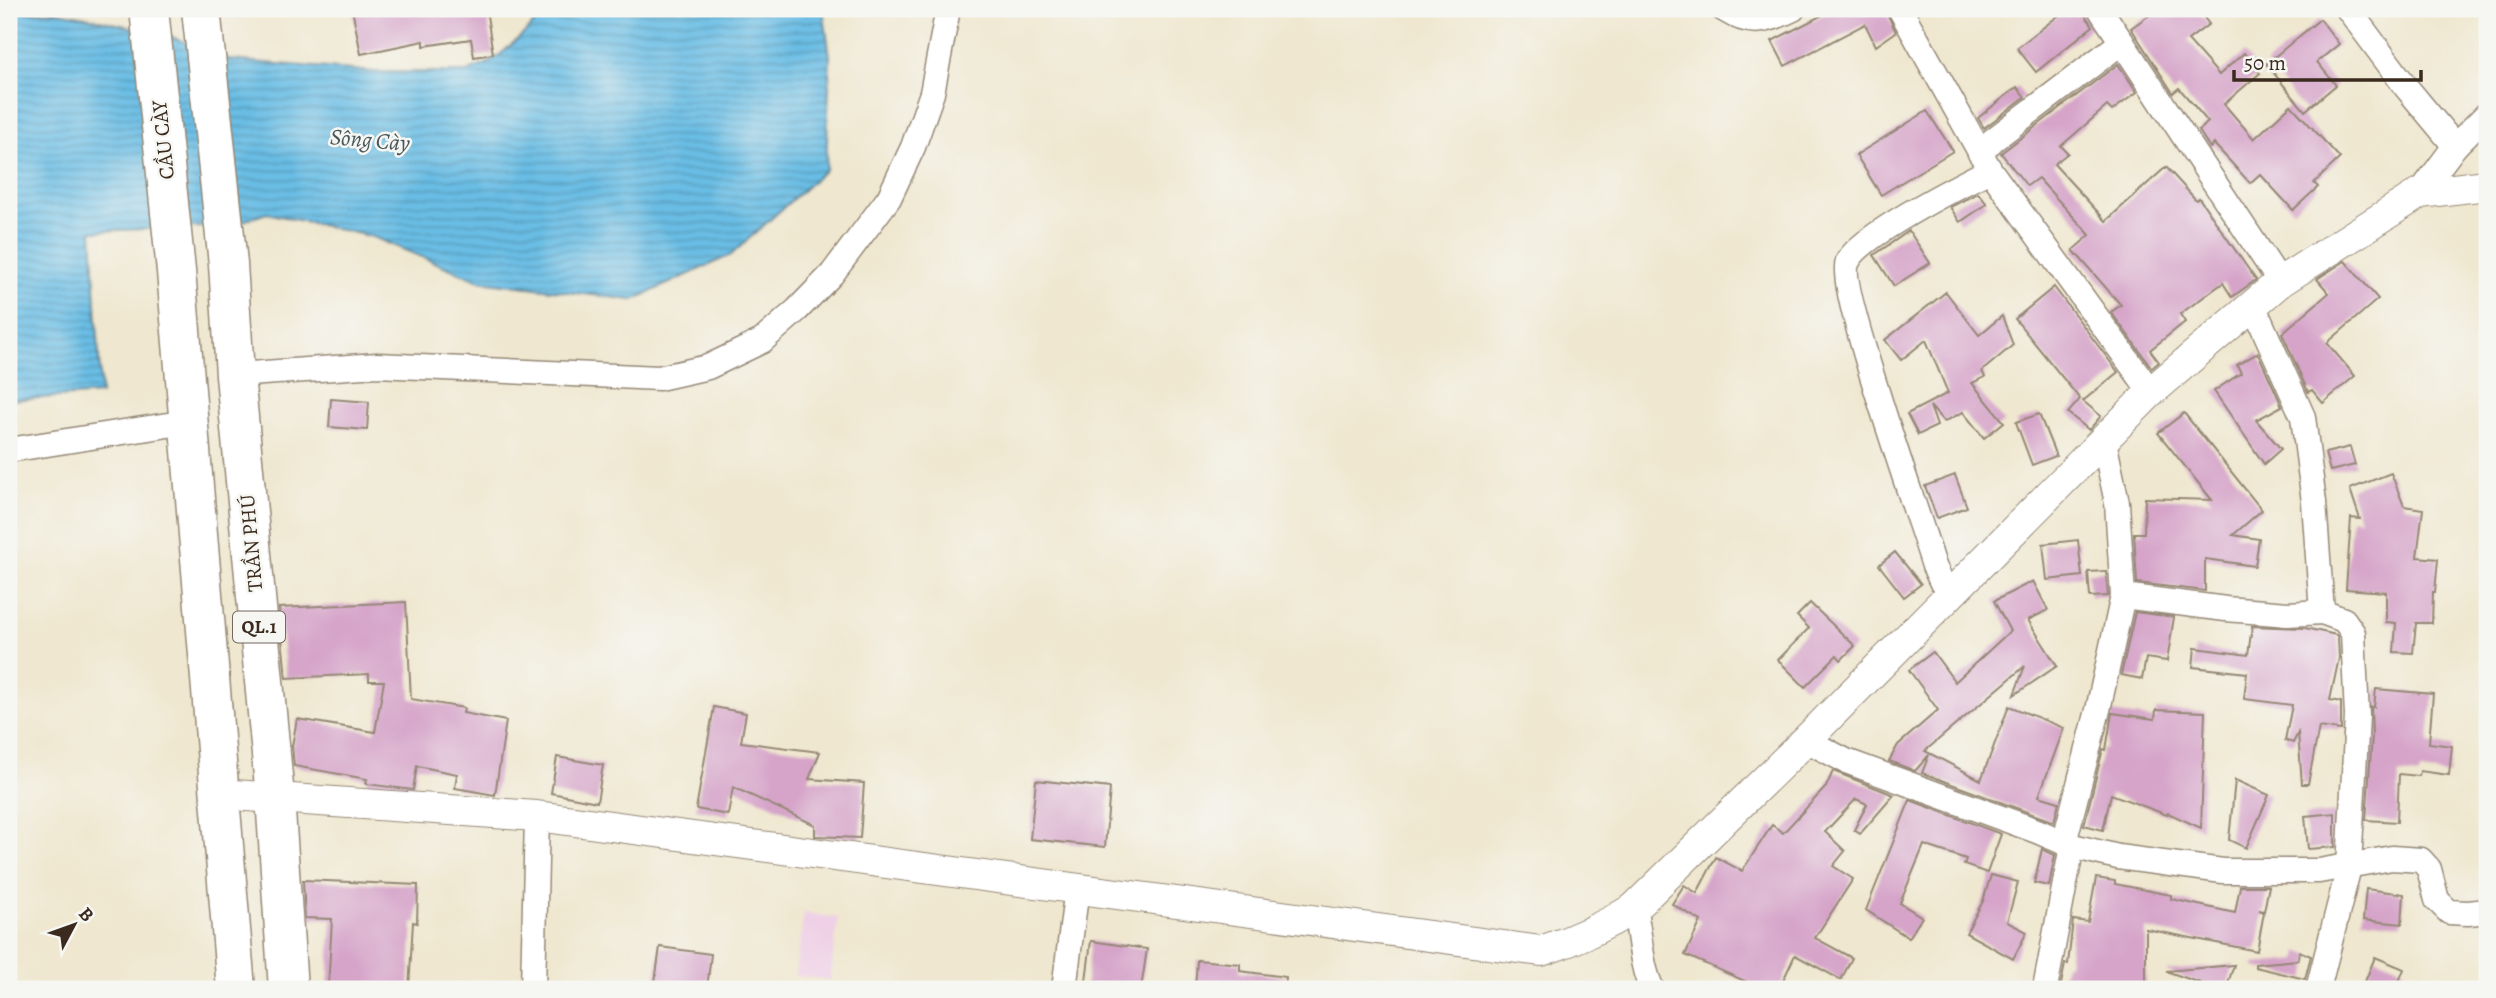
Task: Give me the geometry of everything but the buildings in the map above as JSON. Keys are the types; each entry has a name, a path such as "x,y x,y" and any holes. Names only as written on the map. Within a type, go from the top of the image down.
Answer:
{"main road":[{"name":"CẦU CÀY","path":"149,9 176,271 187,422"},
{"name":"TRẦN PHÚ","path":"201,9 228,264 235,375 275,797 288,989"},
{"name":"QL.1","path":"187,422 236,989"}],"street":[{"path":"235,375 377,365 659,378 708,367 762,341 832,274 890,198 913,148 932,93 948,9"},
{"path":"1723,9 1736,17 1758,23 1793,9"},
{"path":"1900,9 1985,162 2151,392"},
{"path":"2100,9 2280,282"},
{"path":"2348,9 2406,87 2455,146"},
{"path":"1951,594 1934,566 1885,417 1852,305 1845,276 1846,264 1862,244 1938,197 1985,162 2003,133 2122,42"},
{"path":"219,794 537,816 1541,951 1595,931 1634,908 1806,740 2151,392 2280,282 2420,193 2455,146 2487,114"},
{"path":"2420,193 2487,185"},
{"path":"2253,305 2303,418 2315,502 2322,612"},
{"path":"9,450 187,422"},
{"path":"2045,989 2068,844 2123,596 2118,503 2104,441"},
{"path":"2123,596 2225,610 2288,614 2322,612 2344,621 2353,634 2357,716 2349,867 2318,989"},
{"path":"1806,740 1846,761 2068,844 2118,857 2223,871 2319,871 2392,858 2421,860 2429,869 2437,900 2449,912 2468,914 2487,911"},
{"path":"533,989 537,816"},
{"path":"1065,989 1077,888"},
{"path":"1634,908 1645,975 1652,989"}],"shaded area":[{"path":"804,913 838,918 830,980 795,975"}],"water":[{"name":"Sông Cày","path":"546,9 823,9 830,56 826,169 731,255 633,300 480,281 373,237 267,213 228,226 92,231 101,394 9,400 9,13 54,11 91,18 169,36 230,60 376,72 467,72 501,54 531,27"}]}
